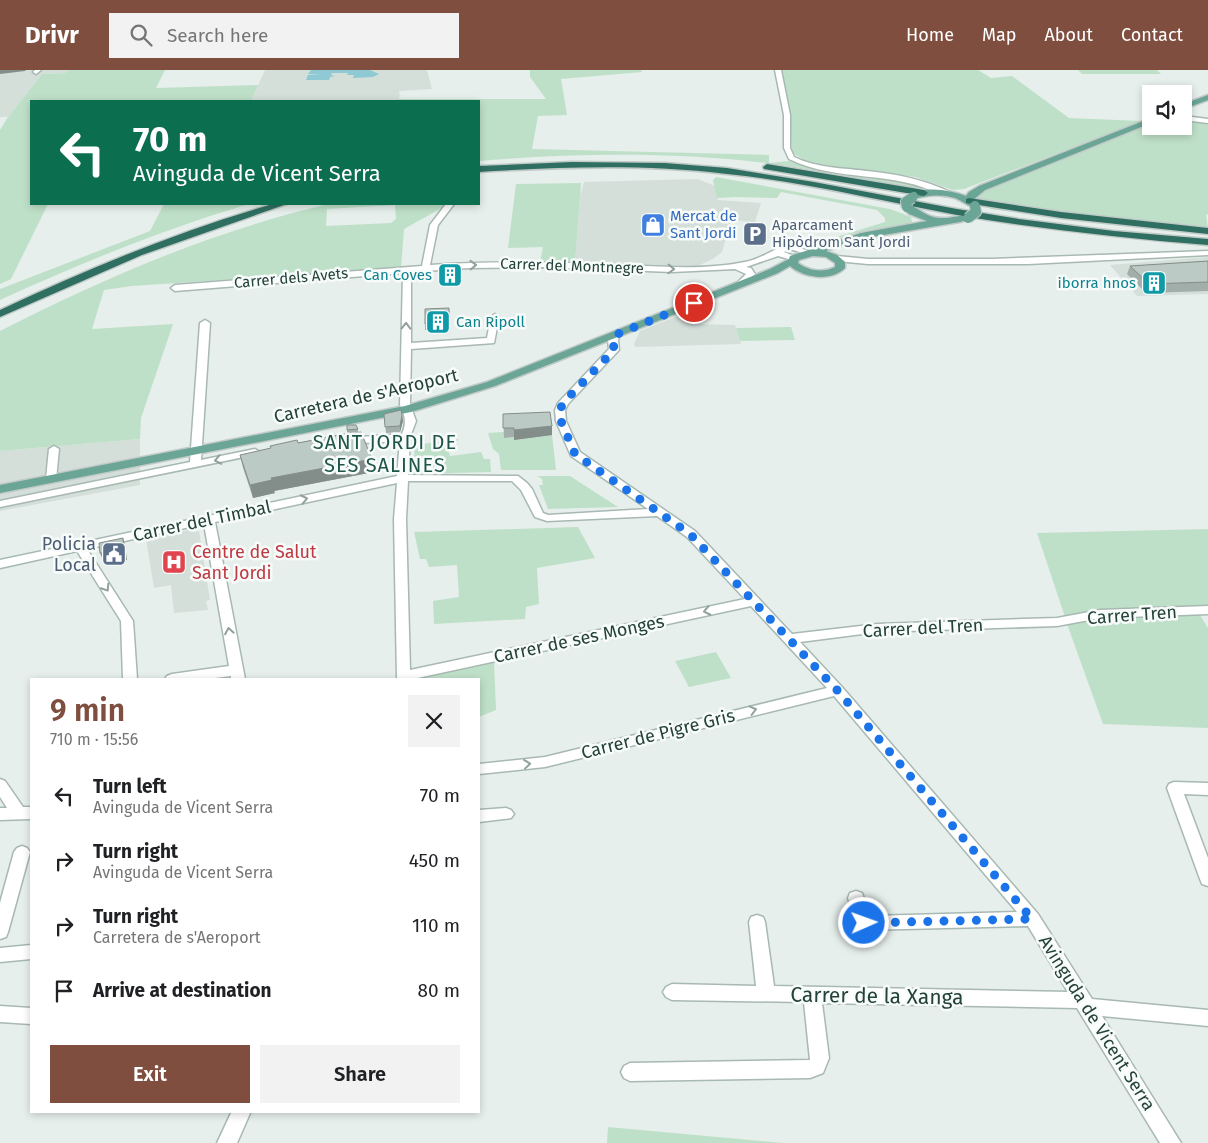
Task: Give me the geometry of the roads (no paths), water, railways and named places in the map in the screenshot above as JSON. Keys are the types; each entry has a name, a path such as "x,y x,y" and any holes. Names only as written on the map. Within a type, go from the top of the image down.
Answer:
{"highway":[{"path":"480,164 550,160 652,158 760,166 818,174 921,194"},
{"path":"607,159 695,164 755,170 1005,214 1112,228 1208,236"},
{"path":"480,169 550,165 649,165 726,171 776,178 923,206 1048,226 1208,243"},
{"path":"649,165 811,190 911,211"},
{"path":"971,202 1061,215 1208,230"},
{"path":"0,305 97,263 176,232 259,205"},
{"path":"0,314 139,253 223,222 279,205"},
{"path":"953,220 1073,235 1208,243"}],"main road":[{"path":"1192,103 1208,97"},
{"path":"726,290 774,271 798,255 811,253 880,232 968,218 976,212 971,202 972,194 982,188 1142,124"},
{"path":"911,228 920,221 911,211 908,199 921,194 949,194 982,188"},
{"path":"949,194 971,202"},
{"path":"911,211 936,220 953,220"},
{"path":"726,290 789,275 818,274 836,270 841,265 836,258 836,252 845,242"},
{"path":"811,253 836,258"},
{"path":"792,260 796,268 818,274"},
{"name":"Carretera de s'Aeroport","path":"0,489 407,409 491,384 726,290"}],"street":[{"path":"778,70 787,115 787,148 791,158 817,166 920,182 949,194"},
{"path":"1192,114 1206,120"},
{"path":"1192,119 1206,120"},
{"path":"920,182 929,188 921,194"},
{"path":"426,267 434,225 449,205"},
{"name":"Carrer del Montnegre","path":"767,258 790,246 811,253"},
{"path":"836,270 862,266 1097,259 1208,253"},
{"name":"Carrer del Montnegre","path":"407,269 504,264 708,269 738,267 782,254 792,260"},
{"path":"836,258 865,262 935,263"},
{"path":"914,262 924,264"},
{"path":"738,267 748,270 750,274 740,284"},
{"path":"404,677 400,519 405,437 410,430 411,415 405,403 407,269"},
{"name":"Carrer dels Avets","path":"175,288 407,269"},
{"path":"406,346 491,341 495,317"},
{"path":"196,464 195,451 205,323"},
{"name":"Avinguda de Vicent Serra","path":"615,335 613,340 614,350 563,403 560,410 561,421 575,454 690,534 837,690 1032,919 1171,1143"},
{"path":"336,442 405,437"},
{"path":"51,479 54,449"},
{"path":"0,504 263,451"},
{"name":"Carrer del Timbal","path":"0,564 404,478 514,478 522,482 526,487 539,515 547,518 659,512"},
{"path":"185,678 237,674 209,520"},
{"path":"80,547 128,621 130,678"},
{"name":"Carrer de ses Monges","path":"404,677 754,601"},
{"name":"Carrer Tren","path":"1057,622 1100,614 1208,610"},
{"name":"Carrer del Tren","path":"789,638 878,628 1057,622"},
{"name":"Carrer de Pigre Gris","path":"480,770 546,762 837,690"},
{"path":"0,785 25,813"},
{"path":"1208,789 1174,788 1204,860 1208,879"},
{"path":"0,814 25,813"},
{"path":"480,816 506,814"},
{"path":"0,932 22,852"},
{"path":"856,898 864,923 1032,919"},
{"path":"757,922 766,994"},
{"path":"0,955 30,952"},
{"name":"Carrer de la Xanga","path":"672,992 812,994 1084,1003 1208,1018"},
{"path":"630,1072 810,1069 816,1067 820,1058 812,994"},
{"path":"0,1014 30,1016"},
{"path":"228,1143 241,1113"}],"water":[{"path":"311,70 370,70 379,74 373,77 353,78 354,75 347,75 348,73 332,73 331,75 335,76 330,77 329,80 306,80 308,75 321,74 308,74"}],"place":[{"name":"Mercat de Sant Jordi","path":"653,225"},
{"name":"Aparcament Hipòdrom Sant Jordi","path":"755,234"},
{"name":"Can Coves","path":"450,275"},
{"name":"iborra hnos","path":"1154,283"},
{"name":"Can Ripoll","path":"438,322"},
{"name":"Policia Local","path":"114,554"},
{"name":"Centre de Salut Sant Jordi","path":"174,562"}],"district":[{"name":"SANT JORDI DE SES SALINES","path":"385,454"}]}
